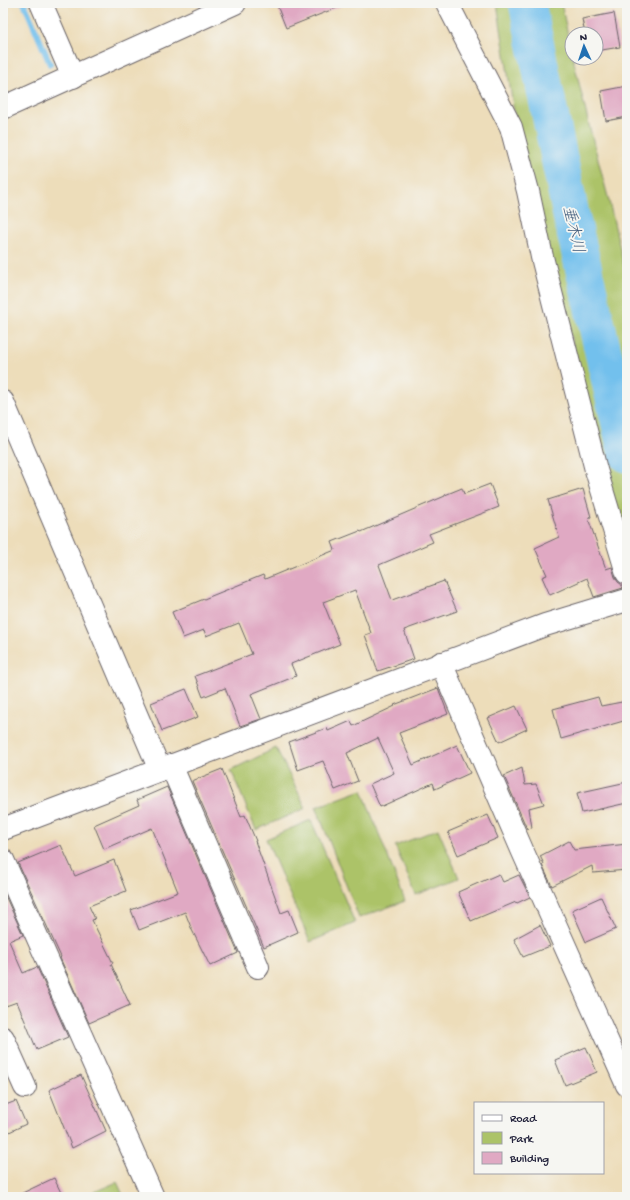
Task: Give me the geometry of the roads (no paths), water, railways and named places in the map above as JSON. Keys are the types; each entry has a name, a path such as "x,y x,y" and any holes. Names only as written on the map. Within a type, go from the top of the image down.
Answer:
{"street":[{"path":"41,3 73,77"},
{"path":"3,108 235,3"},
{"path":"447,3 511,127 596,470 627,573"},
{"path":"3,402 165,767 258,967"},
{"path":"3,829 441,663 545,625 627,600"},
{"path":"441,663 627,1085"},
{"path":"3,860 153,1197"},
{"path":"3,1038 24,1087"}],"waterway":[{"path":"24,3 50,64"},
{"name":"垂木川","path":"527,3 571,215 627,454"},
{"path":"613,396 627,393"}]}
